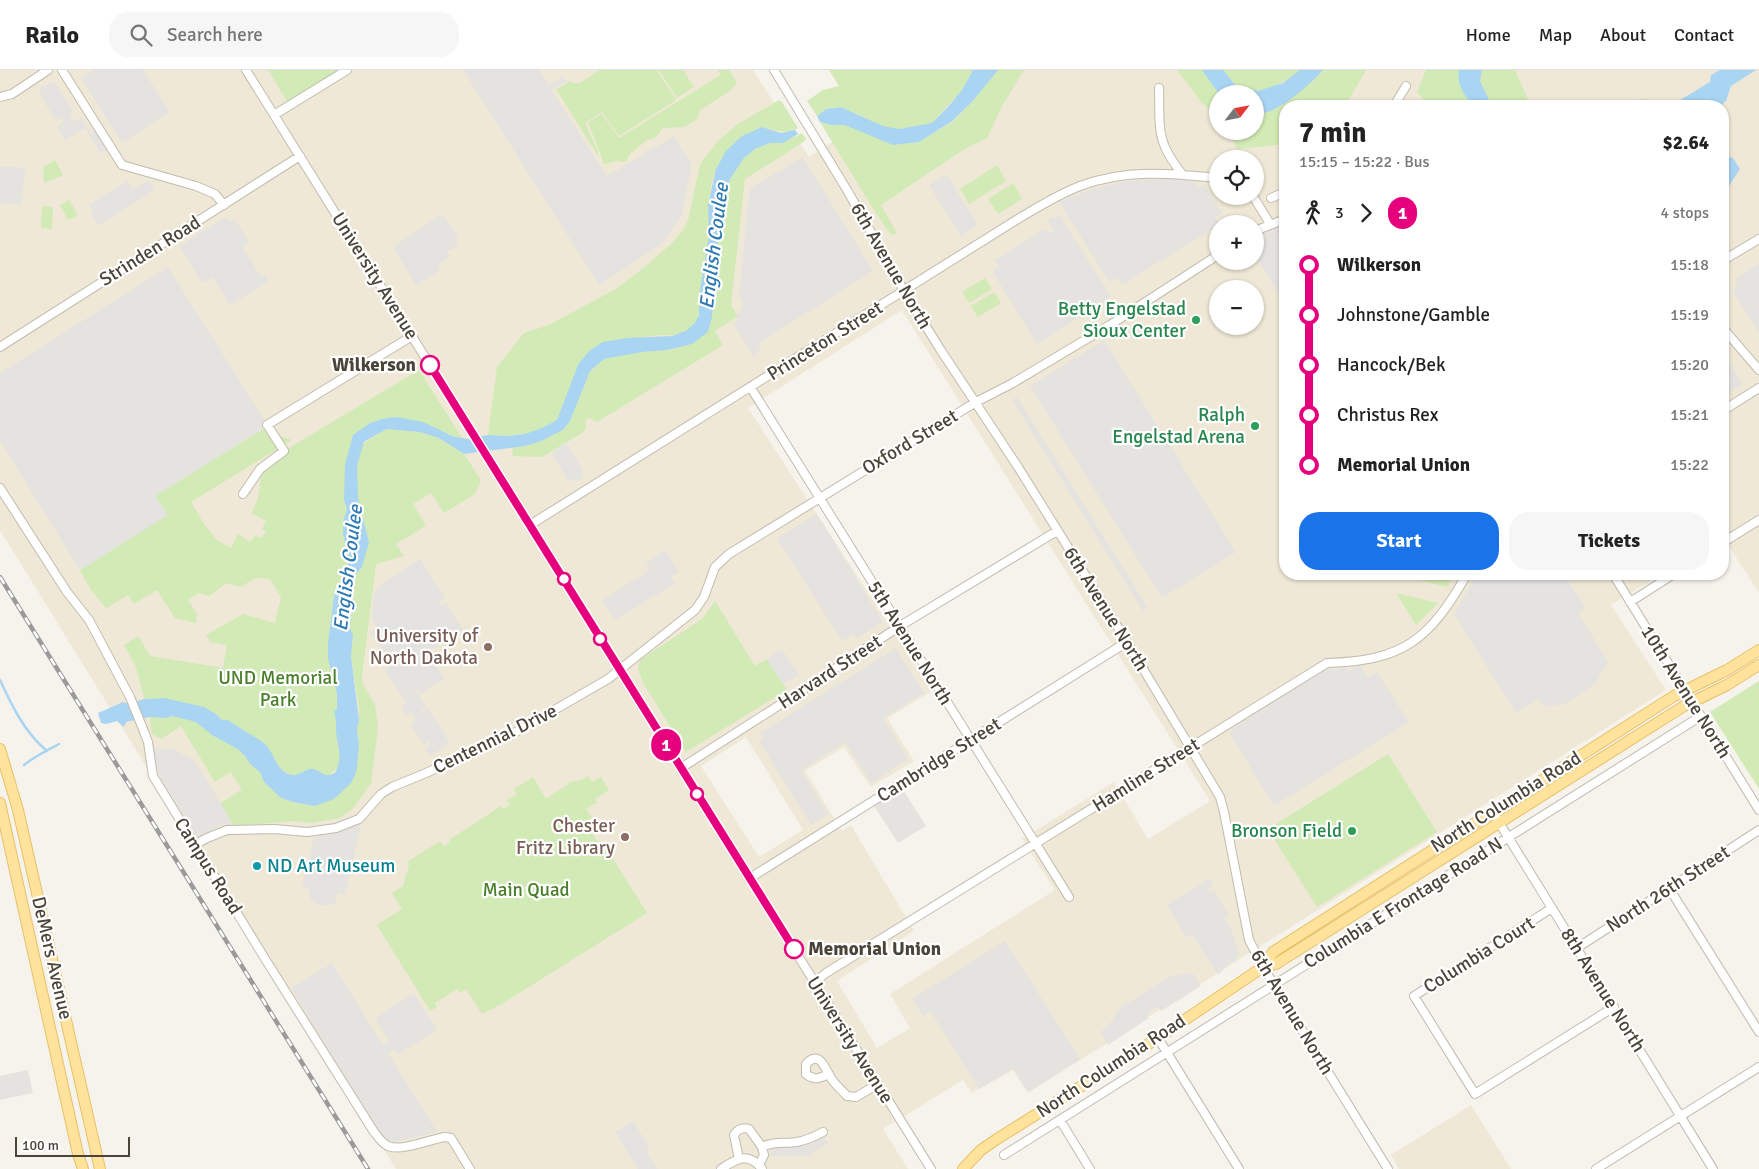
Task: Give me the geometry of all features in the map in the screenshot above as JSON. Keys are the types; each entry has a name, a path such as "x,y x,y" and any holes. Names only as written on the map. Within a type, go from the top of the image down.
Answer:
{"main road":[{"name":"North Columbia Road","path":"1263,967 1273,952 1492,811 1685,690 1727,670 1759,650"},
{"name":"North Columbia Road","path":"963,1169 981,1150 997,1139 1158,1038 1263,967 1276,964 1692,702 1759,665"},
{"name":"DeMers Avenue","path":"0,749 18,810 100,1169"},
{"name":"DeMers Avenue","path":"0,803 78,1154 83,1169"}],"street":[{"path":"0,97 12,94 48,70"},
{"path":"62,70 122,165 196,186 216,194 224,205"},
{"name":"University Avenue","path":"246,70 931,1169"},
{"path":"274,115 347,70"},
{"name":"6th Avenue North","path":"774,70 847,190 904,291 1127,642 1220,798 1249,940 1263,967 1388,1169"},
{"path":"1398,100 1406,86"},
{"path":"1159,88 1162,139 1165,148 1182,174"},
{"name":"Strinden Road","path":"0,347 300,156"},
{"name":"Princeton Street","path":"530,525 1021,217 1078,186 1097,180 1146,172 1209,177"},
{"path":"1271,198 1279,195"},
{"path":"1258,205 1270,224"},
{"path":"1264,227 1279,221"},
{"path":"1729,257 1759,239"},
{"name":"Oxford Street","path":"633,660 695,610 704,597 715,566 729,554 976,402 1013,383 1110,325 1209,261"},
{"path":"1729,335 1759,370"},
{"path":"242,494 260,469 284,451 268,425 412,336"},
{"name":"5th Avenue North","path":"751,388 1035,844 1070,897"},
{"path":"1729,407 1759,388"},
{"name":"Campus Road","path":"0,488 67,592 89,620 130,697 148,742 153,776 362,1114 381,1141 391,1148 439,1138 450,1138 470,1169"},
{"path":"1729,539 1759,520"},
{"name":"Harvard Street","path":"681,768 795,696 900,626 1057,530"},
{"name":"Hamline Street","path":"815,982 1327,663 1361,661 1382,656 1405,647 1423,636 1439,619 1463,580"},
{"name":"10th Avenue North","path":"1617,580 1759,810"},
{"path":"1630,602 1665,580"},
{"name":"Cambridge Street","path":"750,878 1127,642"},
{"name":"Centennial Drive","path":"194,845 227,830 274,829 307,832 336,828 359,819 380,794 392,787 468,755 524,728 598,685 633,660"},
{"name":"Columbia E Frontage Road N","path":"1004,1155 1700,716"},
{"name":"8th Avenue North","path":"1492,811 1712,1169"},
{"name":"North 26th Street","path":"1577,948 1759,830"},
{"path":"1669,888 1759,1032"},
{"name":"Columbia Court","path":"1552,908 1414,996 1475,1094 1614,1008"},
{"path":"1158,1038 1239,1169"},
{"path":"1596,1169 1759,1067"},
{"path":"829,1074 848,1096 856,1097 878,1084"},
{"path":"1060,1120 1090,1169"},
{"path":"720,1169 739,1159 748,1158 760,1167 764,1156 762,1147 749,1129 744,1127 734,1134 739,1159"},
{"path":"762,1147 772,1143 812,1139 823,1132"}],"shaded area":[{"name":"University of North Dakota","path":"0,70 753,70 809,157 943,70 1759,70 1759,593 1729,546 1729,100 1279,100 1279,580 1652,580 1611,605 1666,690 1028,1093 1013,1070 972,1093 963,1080 883,1129 908,1169 396,1169 0,530","holes":["902,310 1210,801 1148,839 1114,782 1022,839 1055,890 890,994 910,1028 877,1048 837,981 914,931 851,825 842,831 805,771 844,747 871,787 914,761 887,718 932,691 748,408","746,737 803,830 759,857 701,766"]},
{"path":"94,70 143,70 170,112 122,143 81,78"},
{"path":"463,70 539,70 549,85 563,76 567,82 551,89 607,176 674,136 692,164 682,215 667,238 656,248 599,285"},
{"path":"55,82 73,111 69,114 74,122 81,117 91,133 97,129 109,149 101,154 85,128 65,140 57,127 64,122 62,118 56,121 39,93 42,86"},
{"path":"803,157 873,271 759,343 761,347 754,357 734,325 743,304 739,296 749,193 751,188"},
{"path":"0,166 26,168 21,205 0,203"},
{"path":"946,174 978,225 961,236 929,185"},
{"path":"1169,178 1194,180 1198,187 1204,184 1209,192 1209,205 1217,205 1222,213 1209,215 1209,231 1122,285 1117,278 1109,282 1059,202 1092,189 1123,182"},
{"path":"149,180 155,190 98,226 91,215 94,212 89,205 127,181 133,189"},
{"path":"442,214 457,235 458,245 447,252 450,257 440,263 438,272 416,285 393,247"},
{"path":"1060,215 1111,297 1037,344 992,271 999,267 995,260 1046,228 1049,233 1054,231 1047,220 1053,216 1055,218"},
{"path":"226,217 230,222 235,219 249,242 242,247 261,276 265,274 269,281 230,305 212,277 202,283 179,246"},
{"path":"1279,227 1279,294 1264,270 1264,234"},
{"path":"1758,264 1759,332 1732,290 1738,286 1734,279"},
{"path":"168,267 268,426 155,496 168,515 80,570 0,441 0,373"},
{"path":"1104,340 1236,552 1162,598 1030,386"},
{"path":"1729,362 1743,384 1729,393"},
{"path":"1017,397 1148,608 1143,611 1012,400"},
{"path":"566,443 583,471 582,479 577,482 575,478 569,482 551,453"},
{"path":"817,514 883,622 856,639 853,634 842,641 777,538"},
{"path":"665,550 679,572 671,577 675,583 615,620 602,600 650,570 646,563"},
{"path":"420,559 445,598 439,603 441,606 446,603 463,630 428,652 444,679 420,694 417,689 409,694 416,691 426,707 421,710 422,712 428,709 450,743 430,756 425,749 431,744 429,741 424,745 411,725 416,720 411,712 406,715 401,707 406,703 385,670 399,660 396,656 389,660 371,632 377,628 372,617 374,594 378,588 384,582"},
{"path":"1473,580 1568,580 1586,608 1578,613 1608,662 1595,684 1569,702 1555,706 1543,706 1539,699 1516,713 1454,614"},
{"path":"896,648 924,693 883,718 908,759 871,783 845,742 801,770 828,814 811,825 759,741 763,738 760,733"},
{"path":"782,649 799,675 783,684 767,659"},
{"path":"1359,664 1367,678 1377,672 1409,722 1274,806 1230,734 1232,729 1327,668 1337,670 1345,665 1348,671"},
{"path":"152,749 173,749 195,761 234,826 222,824 198,839 160,777"},
{"path":"902,788 926,826 898,843 874,806"},
{"path":"362,821 345,895 338,893 336,902 328,906 317,905 311,900 308,888 302,887 314,836 348,829"},
{"path":"1209,879 1213,886 1208,889 1210,893 1214,890 1229,915 1224,918 1232,932 1239,954 1236,960 1230,963 1218,975 1193,935 1187,938 1167,905"},
{"path":"1005,941 1080,1059 1028,1092 1013,1068 979,1089 931,1012 923,1016 912,999"},
{"path":"332,963 383,1045 389,1041 375,1018 414,993 437,1030 398,1054 395,1049 388,1053 437,1132 395,1142 387,1140 379,1132 291,988"},
{"path":"1194,974 1201,986 1161,1011 1159,1007 1151,1010 1147,1015 1149,1018 1108,1045 1101,1032 1112,1021 1121,1007 1169,977"},
{"path":"28,1070 33,1093 0,1100 0,1076"},
{"path":"1471,1105 1511,1169 1399,1169 1391,1155"},
{"path":"633,1121 650,1148 646,1151 657,1169 638,1169 615,1132"},
{"path":"824,1136 828,1143 809,1156 770,1156 770,1145 810,1145"}],"green space":[{"path":"268,70 347,70 290,106"},
{"path":"600,70 657,70 676,100 619,136 602,112 586,122 598,156 556,89 571,81 573,83 580,83"},
{"path":"659,70 683,70 694,87 677,98"},
{"path":"718,70 729,70 737,83 730,91 700,110 697,119 685,127 663,128 655,138 647,140 629,155 627,161 604,164 588,122 602,114 619,138 721,75"},
{"path":"829,70 973,70 962,90 932,123 899,129 883,126 841,107 826,109 817,116 807,101 823,90 839,86"},
{"path":"998,70 1024,70 1002,106 987,138 963,150 881,205 897,233 891,235 820,122 831,125 845,124 893,145 919,142 952,122 972,102"},
{"path":"1177,70 1202,70 1213,85 1209,85 1209,109 1202,103"},
{"path":"1223,70 1300,70 1286,80 1264,89 1264,85 1236,85"},
{"path":"1322,70 1366,70 1348,100 1285,100 1308,84"},
{"path":"1426,70 1461,70 1464,93 1469,100 1424,100 1417,92"},
{"path":"1482,70 1515,70 1528,100 1489,100 1480,81"},
{"path":"779,100 798,128 784,132 762,127 739,140 723,156 713,177 709,203 708,244 699,298 699,313 695,324 690,329 678,334 645,337 578,365 557,420 525,434 507,436 488,435 497,367 524,333 549,325 616,289 672,243 684,229 689,217 700,164 718,141 738,124"},
{"path":"1279,104 1279,144 1237,149 1233,140 1264,140 1264,112"},
{"path":"802,133 806,139 802,143 745,179 731,305 738,316 715,331 723,345 597,422 589,418 586,419 586,428 582,433 542,457 513,456 512,447 539,442 563,430 570,421 590,371 604,359 642,352 667,350 692,344 714,280 718,243 730,179 744,158 755,149 770,143 783,143"},
{"path":"55,160 63,175 44,183 43,167"},
{"path":"997,165 1006,181 969,204 960,189"},
{"path":"1013,183 1022,199 998,214 988,199"},
{"path":"69,200 78,215 68,220 60,205"},
{"path":"42,206 53,207 52,229 41,228"},
{"path":"985,278 992,289 969,303 962,292"},
{"path":"994,292 1001,303 978,317 971,306"},
{"name":"UND Memorial Park","path":"419,370 462,438 397,417 353,435 344,500 347,510 343,526 349,560 334,596 328,643 328,659 337,694 336,731 341,755 339,766 330,775 319,773 291,775 282,770 266,745 222,720 216,714 164,698 144,699 136,667 124,645 138,636 150,656 223,668 227,645 210,642 206,635 243,614 275,623 281,597 270,579 256,578 240,587 227,583 209,596 199,593 188,600 197,614 196,623 175,618 157,590 134,604 128,595 106,608 91,590 80,570 167,515 155,496 266,427 276,435 292,440 191,502 204,524 217,540 231,548 238,534 251,542 255,535 262,538 266,531 262,529 266,521 251,513 258,498 261,471 284,451"},
{"path":"387,429 420,432 439,438 464,454 481,480 475,494 444,513 431,493 413,504 426,526 396,544 404,556 376,564 362,676 363,685 375,704 378,728 371,783 353,809 340,818 312,823 294,821 234,826 220,803 242,790 231,772 215,782 181,726 161,739 152,734 150,717 167,718 172,716 197,722 212,735 241,751 250,764 260,772 264,782 281,798 315,806 359,745 357,729 359,708 351,656 353,635 349,629 351,612 348,593 354,575 362,567 369,542 359,508 355,472 359,448 365,442"},
{"path":"1420,580 1451,580 1447,587"},
{"path":"1396,593 1438,603 1416,625"},
{"path":"715,601 755,666 767,659 787,690 686,752 643,683 638,669 640,660 702,619"},
{"path":"1759,681 1759,789 1710,712"},
{"name":"Bronson Field","path":"1388,754 1437,832 1317,907 1268,829"},
{"name":"Main Quad","path":"588,776 592,782 601,777 609,790 595,799 597,802 586,809 592,817 585,822 603,850 606,848 647,913 503,1003 482,1014 466,989 460,993 457,989 435,1003 437,1007 430,1011 377,925 402,909 392,893 403,886 409,865 407,862 440,841 444,846 450,843 449,840 501,806 503,809 510,805 507,800 517,794 514,789 533,777 546,799 569,784 568,782 579,781"}],"water":[{"path":"973,70 998,70 972,102 951,122 919,142 893,145 845,125 831,125 820,122 817,116 826,109 841,107 883,126 899,129 932,123 962,90"},
{"path":"1202,70 1223,70 1235,85 1213,85"},
{"path":"1300,70 1323,70 1289,100 1279,100 1279,106 1264,114 1264,89 1283,83"},
{"path":"1459,70 1482,70 1480,81 1489,100 1468,100 1460,85"},
{"path":"1720,70 1756,70 1731,86 1726,100 1680,100 1710,82 1711,75"},
{"path":"762,127 781,133 795,130 798,134 783,143 770,143 755,149 744,158 730,179 718,243 712,317 708,332 692,344 667,350 642,352 604,359 590,371 570,421 563,430 539,442 525,446 464,454 439,438 420,432 387,429 365,441 359,448 357,464 358,498 369,542 362,567 351,580 348,593 355,603 351,612 350,629 353,635 351,656 359,720 357,729 359,745 355,775 351,783 334,799 315,806 281,798 264,782 260,772 250,764 239,750 212,735 196,722 172,716 167,718 150,717 126,722 124,727 117,721 106,724 101,723 98,713 123,702 129,704 144,699 164,698 204,707 222,720 228,720 267,746 280,767 287,773 295,775 309,769 314,769 325,775 335,773 340,756 334,711 337,709 337,694 328,659 328,643 334,596 349,560 343,534 343,521 347,510 344,500 345,465 353,435 370,423 397,417 423,422 452,436 467,439 488,435 507,436 525,434 557,420 578,365 589,351 603,342 627,338 672,336 686,331 695,323 699,315 699,296 709,236 708,205 716,169 726,151 742,136"},
{"path":"1733,158 1740,169 1729,186 1729,159"}],"waterway":[{"name":"English Coulee","path":"356,465 362,444"},
{"path":"0,680 14,709 32,736 47,751"},
{"name":"English Coulee","path":"24,765 36,756 59,744"}],"railway":[{"path":"0,577 368,1169"}],"bus line":[{"name":"1","path":"430,365 794,949"}],"place":[{"name":"Betty Engelstad Sioux Center","path":"1196,320"},
{"name":"Wilkerson","path":"430,365"},
{"name":"Ralph Engelstad Arena","path":"1255,426"},
{"name":"University of North Dakota","path":"488,647"},
{"name":"Bronson Field","path":"1352,831"},
{"name":"Chester Fritz Library","path":"625,837"},
{"name":"ND Art Museum","path":"257,866"},
{"name":"Memorial Union","path":"794,949"}]}
